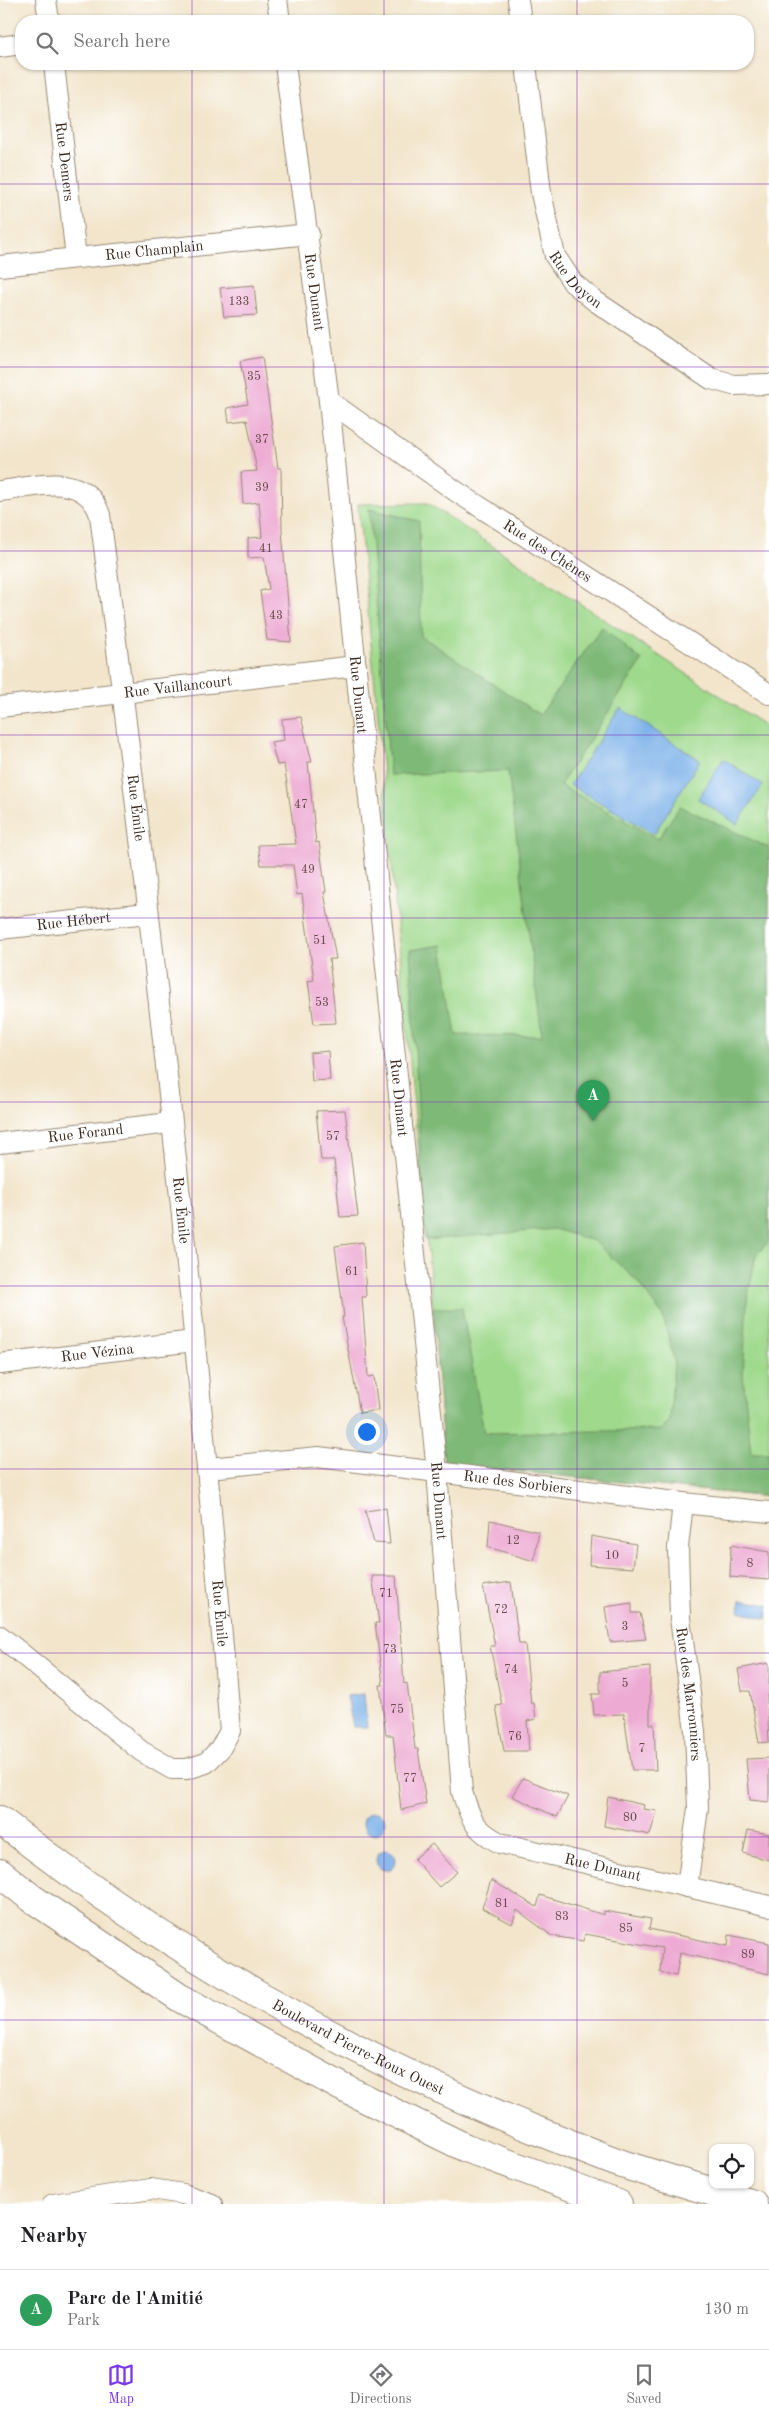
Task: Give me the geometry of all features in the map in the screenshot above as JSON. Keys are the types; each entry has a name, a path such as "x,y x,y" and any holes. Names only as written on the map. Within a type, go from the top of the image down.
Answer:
{"main road":[{"name":"Boulevard Pierre-Roux Ouest","path":"0,1820 68,1873 213,1968 362,2051 480,2108 621,2164 753,2204"},
{"path":"0,1873 30,1897 180,1998 340,2086 466,2148 618,2204"}],"street":[{"path":"46,0 47,15"},
{"path":"277,0 279,15"},
{"path":"518,0 520,15"},
{"path":"0,47 15,45"},
{"name":"Rue Demers","path":"55,70 76,258"},
{"name":"Rue Dunant","path":"286,70 309,234 329,402 437,1472 462,1792 472,1822 484,1834 512,1847 769,1906"},
{"name":"Rue Doyon","path":"527,70 541,193 549,234 555,256 573,283 595,301 711,379 733,385 769,384"},
{"name":"Rue Champlain","path":"0,266 309,234"},
{"name":"Rue des Chênes","path":"329,402 457,492 769,694"},
{"name":"Rue Émile","path":"0,491 66,484 84,490 96,502 100,514 123,692 208,1468 230,1731 220,1749 206,1763 188,1769 172,1769 146,1754 0,1636"},
{"name":"Rue Vaillancourt","path":"0,707 356,666"},
{"name":"Rue Hébert","path":"0,929 147,913"},
{"name":"Rue Forand","path":"0,1143 170,1123"},
{"name":"Rue Vézina","path":"0,1364 194,1341"},
{"name":"Rue des Sorbiers","path":"208,1468 318,1458 769,1512"},
{"name":"Rue des Marronniers","path":"683,1503 678,1548 680,1618 695,1732 698,1808 687,1887"},
{"path":"53,2204 151,2189 183,2194 212,2204"}],"green space":[{"path":"427,503 769,728 769,1497 444,1464 433,1308 358,504"},
{"path":"369,509 419,521 421,636 540,715 602,627 642,661 560,785 658,839 680,806 769,848 769,1241 756,1255 747,1301 743,1374 751,1453 769,1453 769,1497 444,1464 433,1308 462,1308 484,1433 662,1430 670,1421 674,1360 663,1316 637,1281 594,1241 554,1229 425,1240 410,950 442,945 456,1035 542,1036 508,771 390,775"}],"water":[{"path":"620,708 700,760 654,834 570,785"},
{"path":"723,759 763,785 737,824 698,799"},
{"path":"741,1600 769,1605 767,1619 739,1611"},
{"path":"364,1694 367,1727 353,1727 347,1696"},
{"path":"374,1812 382,1815 385,1823 382,1831 374,1834 366,1831 363,1823 366,1815"},
{"path":"386,1850 393,1853 396,1860 393,1867 386,1870 379,1867 376,1860 379,1853"}],"building":[{"path":"254,285 257,315 224,317 220,288"},
{"path":"262,357 278,468 281,468 282,530 291,642 267,640 260,591 269,589 264,557 248,558 248,538 262,537 259,502 243,504 241,472 257,471 247,420 229,422 227,408 248,404 240,361"},
{"path":"301,717 312,762 308,762 316,843 319,842 326,892 324,892 336,959 329,959 336,1023 314,1024 308,981 314,980 302,894 297,895 293,865 261,865 258,845 296,844 284,764 277,765 271,742 284,740 282,719"},
{"path":"328,1051 330,1080 312,1081 310,1053"},
{"path":"345,1110 358,1216 340,1217 334,1160 321,1160 316,1111"},
{"path":"363,1242 366,1297 362,1297 368,1377 374,1376 378,1410 360,1413 342,1317 344,1317 335,1246"},
{"path":"386,1508 390,1544 374,1543 365,1511"},
{"path":"490,1520 539,1532 534,1561 488,1547"},
{"path":"591,1536 636,1544 633,1568 589,1565"},
{"path":"731,1545 769,1552 769,1580 730,1577"},
{"path":"372,1576 396,1576 404,1684 407,1683 415,1749 418,1749 426,1804 401,1810 393,1735 386,1735 380,1685 383,1685 375,1623 379,1623"},
{"path":"511,1582 519,1644 525,1644 531,1703 534,1703 536,1719 527,1721 529,1751 504,1751 496,1706 502,1705 490,1646 495,1646 483,1586"},
{"path":"632,1603 632,1613 640,1613 646,1639 610,1642 605,1607"},
{"path":"769,1663 769,1695 767,1696 769,1742 759,1743 750,1691 742,1691 738,1669"},
{"path":"650,1667 650,1724 654,1724 656,1770 632,1770 624,1714 594,1715 592,1694 600,1694 600,1672"},
{"path":"769,1758 769,1802 750,1800 746,1759"},
{"path":"523,1778 568,1796 557,1817 512,1796"},
{"path":"608,1797 644,1805 643,1809 657,1811 650,1835 604,1826"},
{"path":"748,1830 769,1834 769,1860 743,1853"},
{"path":"432,1844 457,1872 439,1887 414,1859"},
{"path":"491,1880 537,1907 540,1895 604,1915 604,1911 651,1919 649,1929 728,1946 729,1935 769,1943 769,1974 680,1953 676,1976 660,1972 662,1948 585,1934 583,1941 552,1936 517,1910 512,1924 482,1908"}],"place":[{"name":"Parc de l'Amitié","path":"593,1121"}]}
